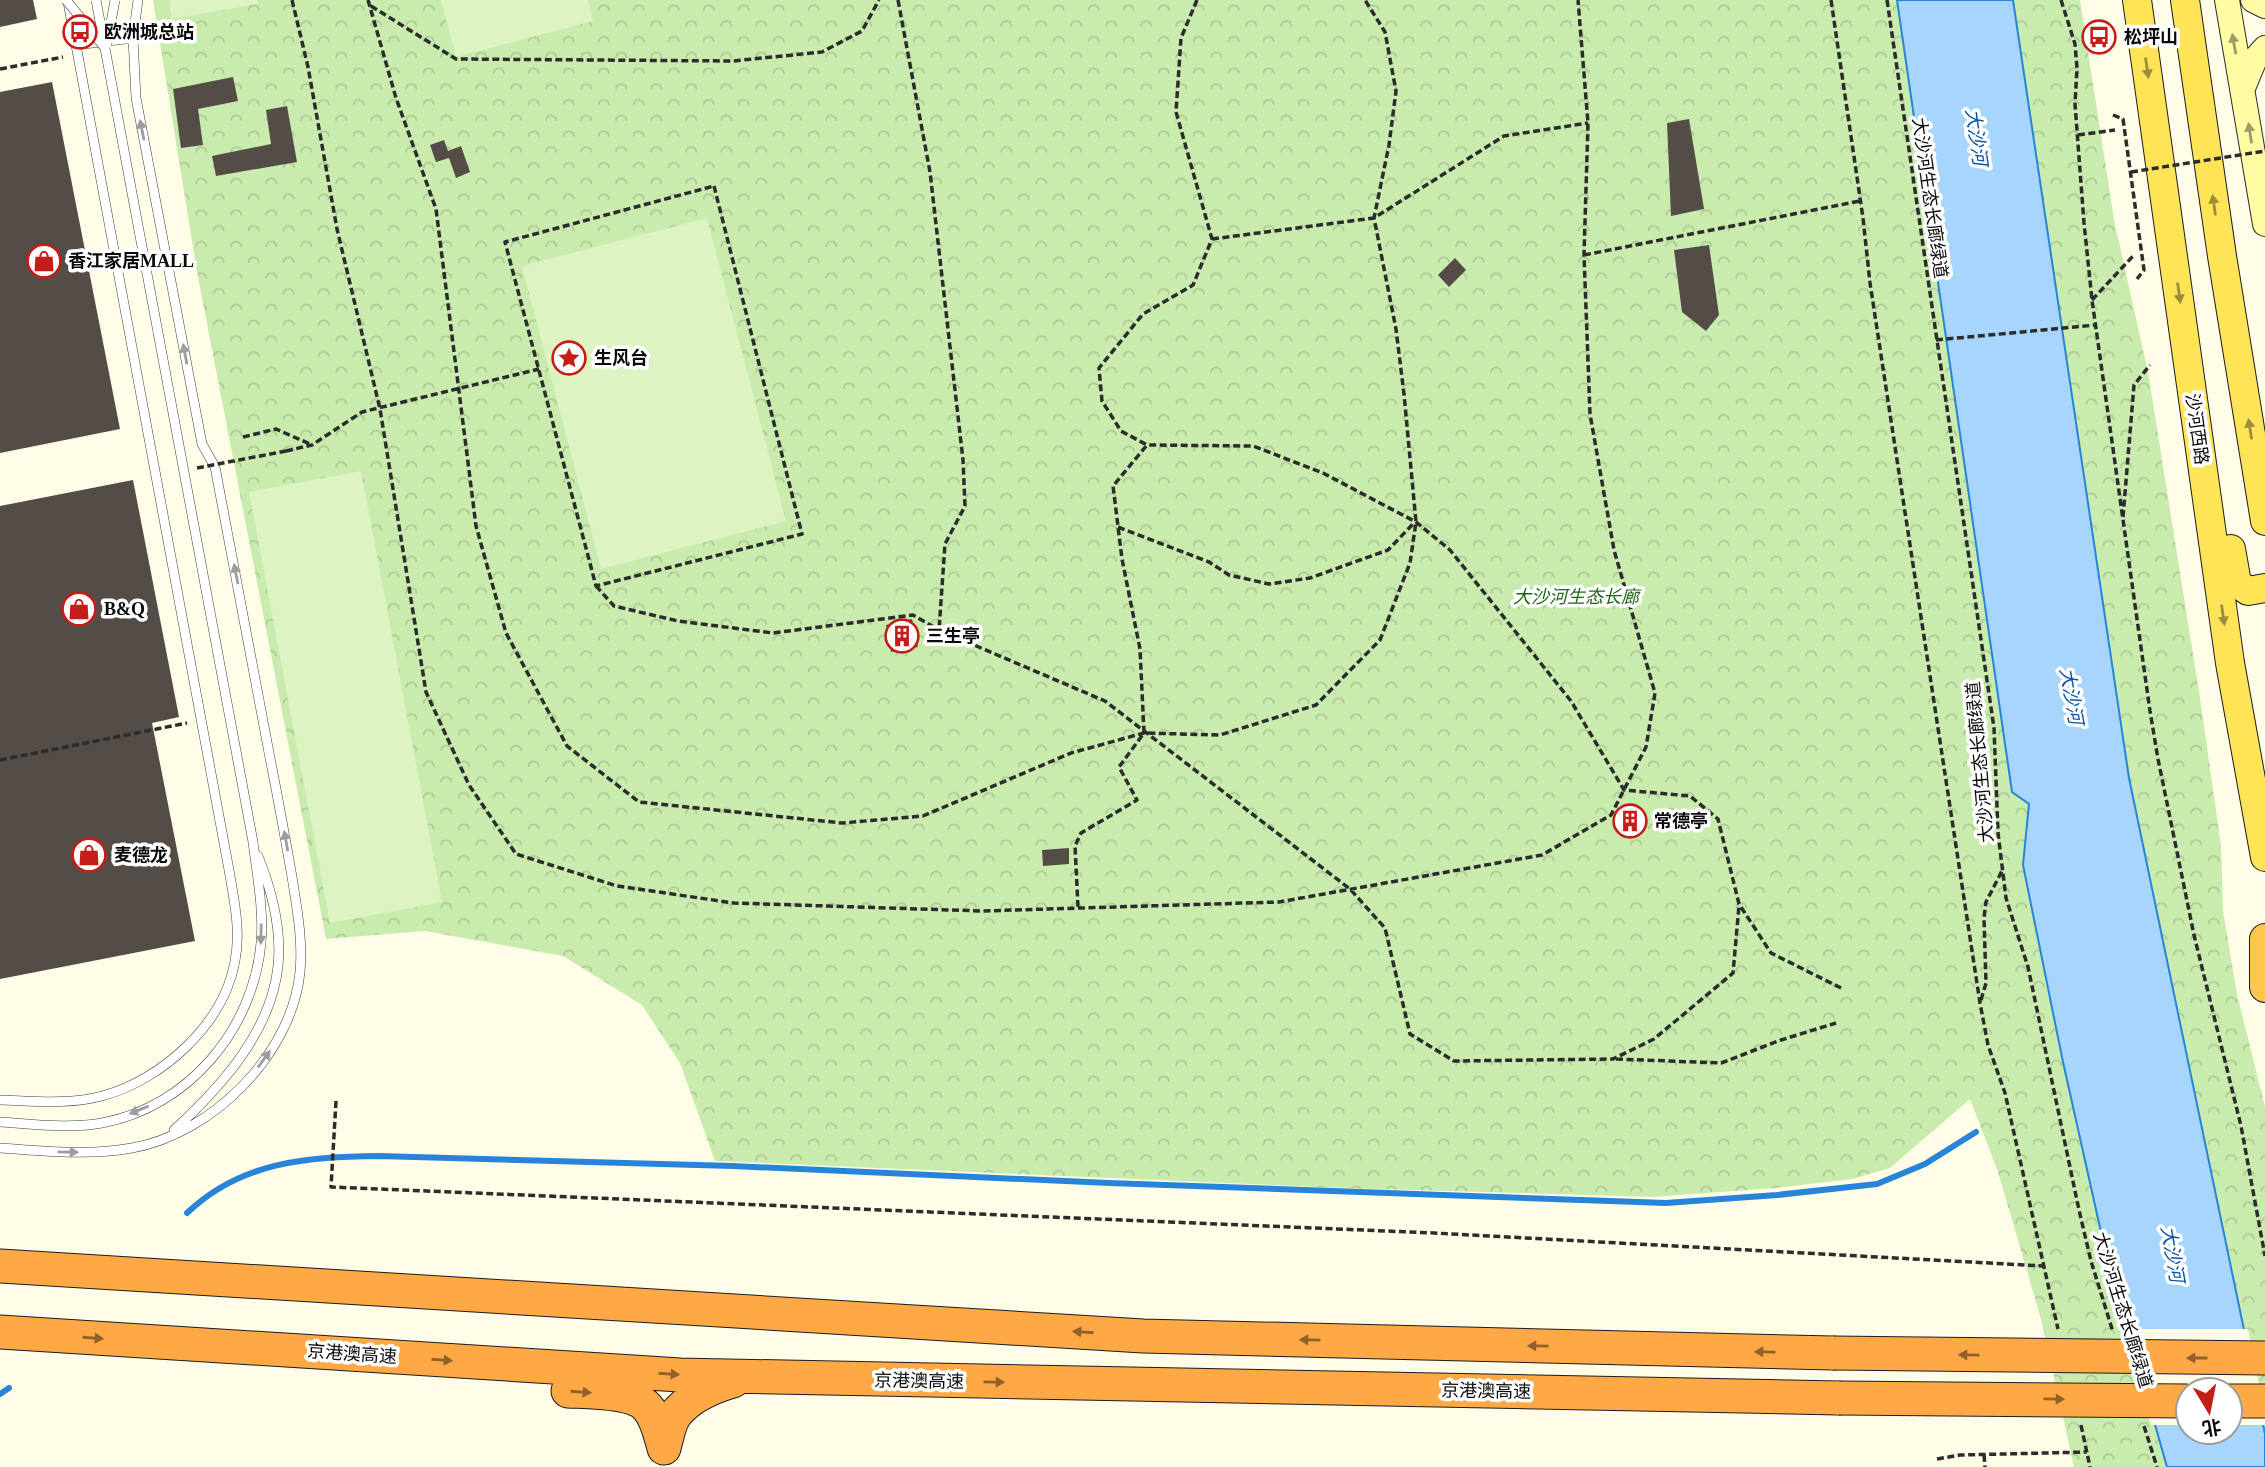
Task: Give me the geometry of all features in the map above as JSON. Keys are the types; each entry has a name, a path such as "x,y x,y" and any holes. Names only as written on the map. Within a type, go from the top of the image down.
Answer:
{"highway":[{"path":"2265,939 2265,987"},
{"path":"0,1266 1143,1336 1833,1353 2265,1358"},
{"name":"京港澳高速","path":"0,1332 748,1378 1839,1398 2174,1401"},
{"path":"0,1353 612,1394 635,1399 646,1406 655,1420 664,1452 674,1416 689,1402 706,1390 748,1378"},
{"path":"2244,1401 2265,1401"}],"main road":[{"name":"沙河西路","path":"2137,0 2228,650 2265,856"},
{"path":"2185,0 2222,256 2265,521"},
{"path":"2227,0 2265,224"},
{"path":"2253,0 2265,6"},
{"path":"2243,89 2255,59 2265,48"},
{"path":"2189,366 2215,443 2235,579 2242,589 2248,591 2265,588"}],"lane":[{"path":"67,0 106,50"},
{"path":"0,1100 80,1100 115,1092 153,1073 181,1052 202,1030 217,1008 228,986 235,962 238,936 231,882 67,0"},
{"path":"0,1122 70,1125 102,1123 165,1099 191,1080 213,1058 232,1033 257,973 261,942 261,912 253,842 96,0"},
{"path":"106,50 116,0"},
{"path":"0,1148 94,1153 133,1148 165,1138 195,1123 223,1104 259,1066 283,1029 294,1001 300,974 299,921 248,641 215,467 202,444 136,98 133,38 138,0"},
{"path":"77,50 133,38"},
{"path":"165,1138 194,1112 251,1043 273,991 279,942 276,913 268,881 253,842"}],"path":[{"path":"292,0 308,67 337,229 380,409 426,692 469,785 516,854 617,886 734,903 982,911 1279,902 1542,855 1611,815 1646,747 1655,694 1614,550 1590,414 1584,255 1588,123 1578,0"},
{"path":"368,2 456,59 733,61 822,52 862,31 879,0"},
{"path":"898,0 930,172 963,460 965,506 945,544 939,630"},
{"path":"1197,0 1181,38 1177,112 1212,239 1193,285 1143,314 1099,368 1102,401 1121,431 1147,445 1253,446 1323,473 1416,522 1450,550 1571,701 1624,790"},
{"path":"368,2 396,98 436,209 476,526 506,633 567,746 639,802 842,823 923,816 1071,753 1144,733 1220,735 1316,705 1380,640 1410,563 1416,522 1396,329 1374,218 1389,145 1396,91 1385,32 1365,0"},
{"path":"1831,0 1861,201 1870,283 1980,1003 1988,1045 2005,1093 2059,1332"},
{"name":"大沙河生态长廊绿道","path":"1887,0 1994,728 1998,833 2007,898 2028,967 2078,1210 2115,1340"},
{"path":"2061,0 2075,44 2078,135 2092,300 2158,759 2194,935 2241,1126 2265,1256"},
{"path":"0,69 77,50"},
{"path":"2113,115 2123,120 2131,172 2144,270 2137,279"},
{"path":"1212,239 1374,218 1504,136 1588,123"},
{"path":"2078,135 2115,130"},
{"path":"2131,172 2265,151"},
{"path":"596,586 802,534 714,186 505,242 596,586 614,606 678,621 773,634 913,615 939,630 1105,701 1350,889 1385,928 1410,1034 1454,1061 1614,1059 1721,1063 1836,1023"},
{"path":"1584,255 1861,201"},
{"path":"2092,300 2134,255"},
{"path":"1936,340 2096,325"},
{"path":"2123,526 2134,385 2150,365"},
{"path":"184,470 312,445 362,412 539,369"},
{"path":"243,437 276,429 312,445"},
{"path":"1078,908 1075,845 1081,833 1137,800 1119,767 1144,733 1140,649 1122,559 1113,486 1147,445"},
{"path":"1118,527 1209,562 1229,575 1269,584 1310,578 1388,550 1416,522"},
{"path":"0,760 201,720"},
{"path":"1614,1059 1654,1039 1733,973 1739,904 1718,819 1689,796 1624,790"},
{"path":"1980,1003 1986,984 1986,902 2004,867"},
{"path":"1739,904 1771,953 1843,989"},
{"path":"336,1101 331,1187 1391,1231 2044,1266"},
{"name":"大沙河生态长廊绿道","path":"2141,1416 2157,1467"},
{"path":"2081,1426 2090,1467"},
{"path":"1937,1459 2087,1452"},
{"path":"1984,1455 1985,1467"}],"green space":[{"name":"大沙河生态长廊","path":"153,0 2080,0 2114,220 2148,372 2200,698 2221,846 2223,911 2237,994 2265,1107 2265,1467 2074,1467 2041,1319 1998,1172 1970,1099 1890,1168 1852,1179 1652,1197 1342,1188 715,1161 680,1063 642,1005 563,956 425,931 326,939 197,272"},
{"path":"169,0 257,0 258,4 172,19"},
{"path":"441,0 588,0 593,21 456,57"},
{"path":"707,218 786,521 601,569 522,266"},
{"path":"361,471 442,902 330,923 249,492"}],"water":[{"name":"大沙河","path":"1897,0 2013,0 2129,778 2253,1373 2265,1434 2265,1467 2167,1467 2103,1241 2063,1062 2023,865 2029,804 2012,792"}],"pier":[{"path":"2124,1329 2248,1329 2265,1425 2244,1425 2244,1376 2174,1376 2174,1425 2151,1425"}],"building":[{"path":"0,0 33,0 37,19 0,27"},
{"path":"233,77 238,101 198,109 203,145 181,148 173,89"},
{"name":"香江家居MALL","path":"52,82 120,429 0,453 0,92"},
{"path":"287,106 297,162 216,176 212,156 271,144 266,110"},
{"path":"1689,119 1704,209 1671,216 1667,123"},
{"path":"444,140 448,151 461,146 470,172 456,178 449,158 436,162 430,145"},
{"path":"1709,245 1719,315 1706,331 1682,312 1674,250"},
{"path":"1455,258 1466,270 1449,287 1438,275"},
{"path":"133,480 179,717 152,723 195,941 0,979 0,506"},
{"name":"三生亭","path":"912,619 918,647 891,652 886,625"},
{"name":"常德亭","path":"1627,806 1647,820 1632,837 1613,823"},
{"path":"1069,848 1069,864 1043,866 1042,850"}],"waterway":[{"path":"187,1213 230,1182 253,1172 301,1161 379,1156 733,1166 1666,1203 1877,1184 1925,1164 1976,1132"},
{"path":"0,1394 9,1388"}],"place":[{"name":"欧洲城总站","path":"80,32"},
{"name":"松坪山","path":"2099,37"},
{"name":"香江家居MALL","path":"44,261"},
{"name":"生风台","path":"569,358"},
{"name":"B&Q","path":"79,609"},
{"name":"三生亭","path":"902,636"},
{"name":"常德亭","path":"1630,821"},
{"name":"麦德龙","path":"89,855"}]}
